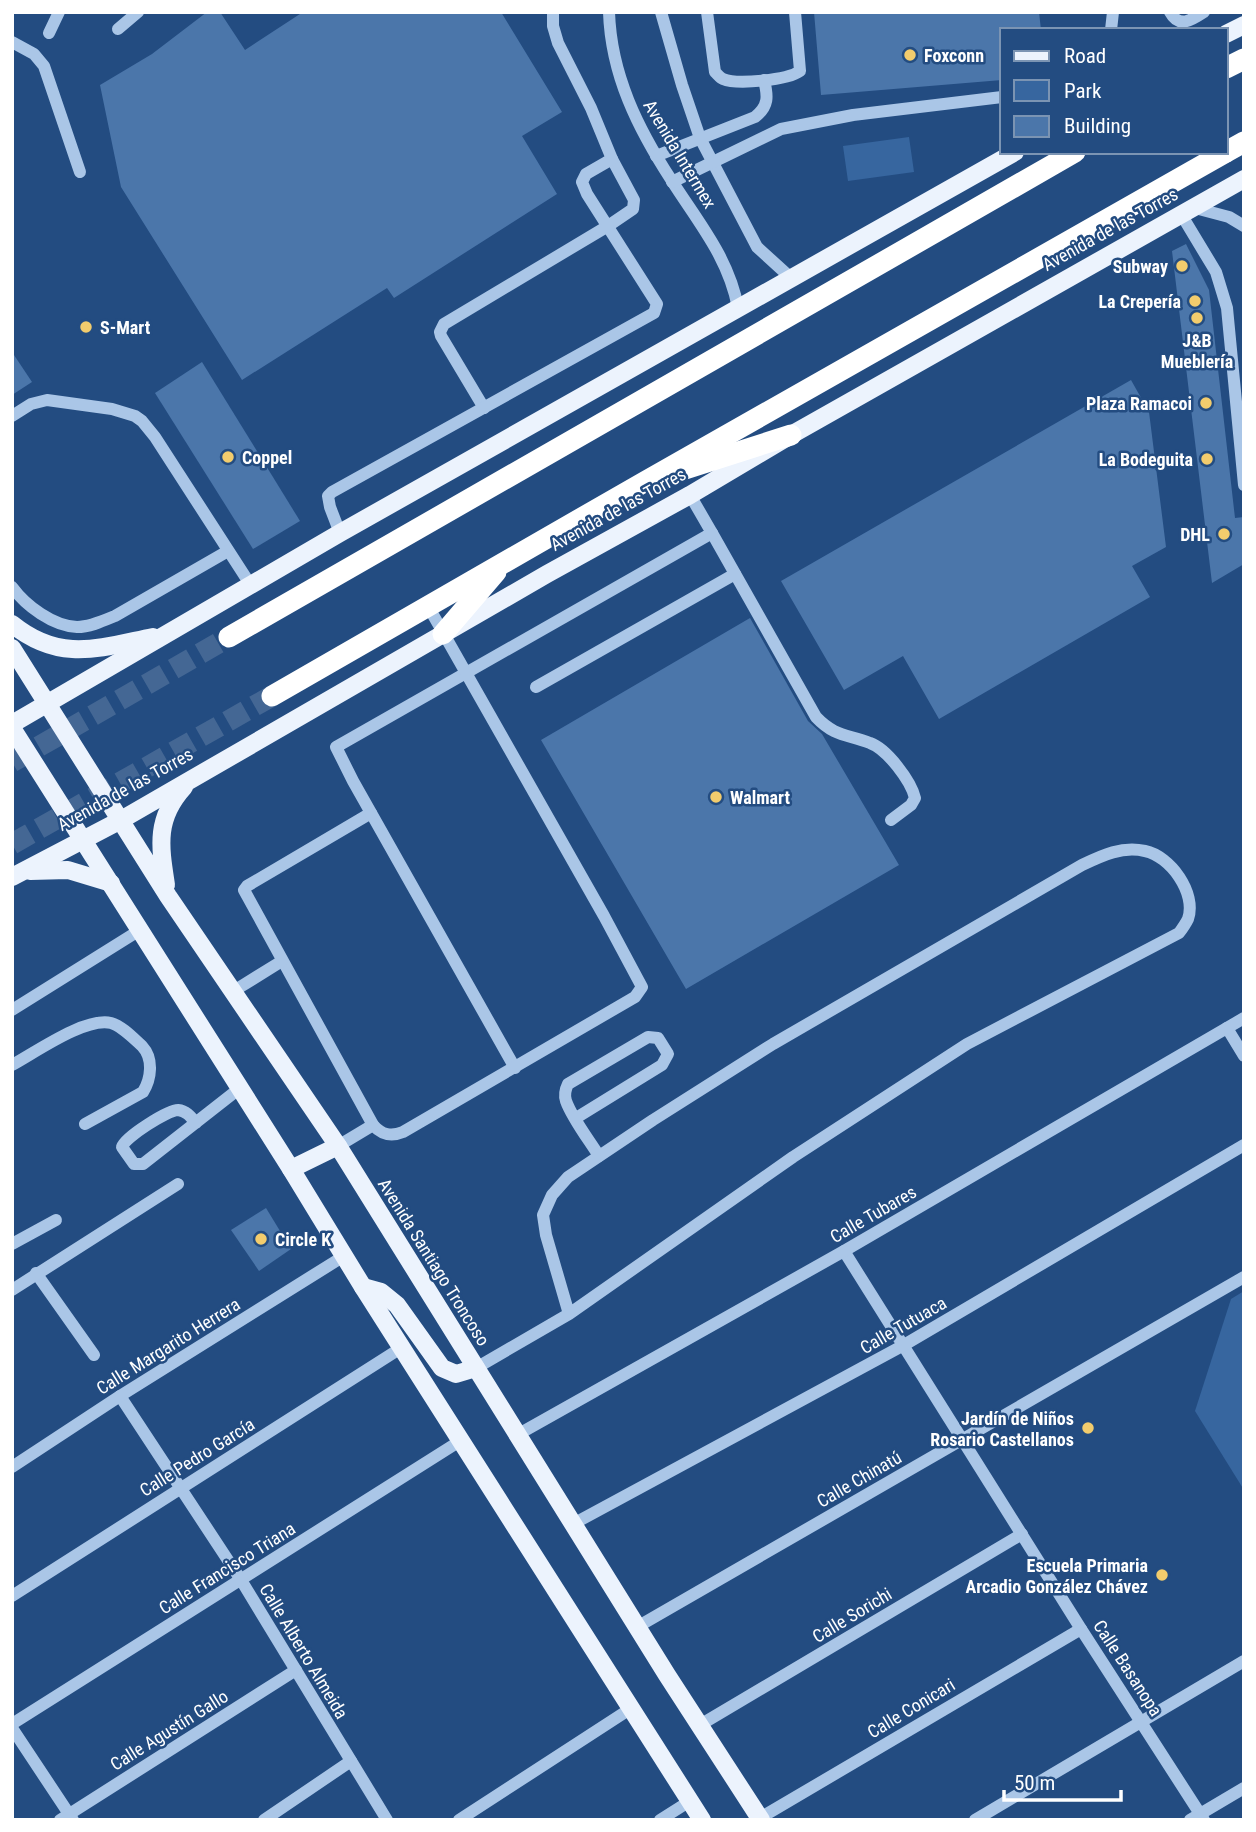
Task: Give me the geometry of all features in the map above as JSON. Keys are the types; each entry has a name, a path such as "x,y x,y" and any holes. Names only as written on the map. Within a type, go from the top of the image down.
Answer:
{"highway":[{"path":"1228,67 1244,59"},
{"name":"Avenida de las Torres","path":"1228,151 1244,142"},
{"path":"229,637 1072,154"},
{"name":"Avenida de las Torres","path":"272,696 1222,154"},
{"path":"646,481 791,435"},
{"path":"443,634 506,561"}],"main road":[{"path":"1228,33 1244,24"},
{"path":"702,1820 401,1348 12,726 250,584 1012,154"},
{"name":"Avenida de las Torres","path":"18,874 121,820 691,495 791,435 1244,179"},
{"path":"12,624 47,644 76,651 167,634"},
{"path":"12,648 47,704"},
{"name":"Avenida Santiago Troncoso","path":"47,704 168,896 338,1146 637,1627 760,1819"},
{"path":"168,896 161,851 164,816 174,798 194,776"},
{"path":"18,874 68,870 111,883"},
{"path":"291,1169 338,1146"},
{"path":"363,1287 381,1292 397,1305 442,1368 456,1374 476,1368"}],"street":[{"path":"49,33 59,12"},
{"path":"118,29 138,12"},
{"path":"484,408 441,337 444,324 633,209 634,200 558,43 553,26 553,12"},
{"name":"Avenida Intermex","path":"609,12 617,72 633,115 728,270 738,307"},
{"name":"Avenida Intermex","path":"662,12 700,138 757,247 791,278"},
{"path":"706,12 715,72 721,79 733,81 791,76 800,71 795,12"},
{"path":"1170,12 1182,23 1205,12"},
{"path":"12,43 34,54 44,66 80,172"},
{"path":"656,156 755,117 766,106 768,96 764,80"},
{"path":"672,182 781,130 817,121 1000,97"},
{"path":"340,533 330,507 328,496 332,492 654,313 657,304 582,182 586,174 612,159"},
{"path":"1243,220 1214,212 1188,211 1216,272 1238,343 1244,485"},
{"path":"12,416 32,404 47,400 112,409 135,416 155,437 250,584"},
{"path":"691,495 816,717 836,734 872,744 887,754 913,790 915,798 911,805 891,820"},
{"path":"515,1068 336,747 712,533"},
{"path":"12,587 31,607 59,623 77,627 95,624 115,616 228,551"},
{"path":"536,687 735,574"},
{"path":"371,813 245,888 245,893 373,1125 394,1136 635,997 642,987 428,606"},
{"path":"476,1368 569,1314 793,1157 967,1044 1179,933 1188,918 1189,901 1181,880 1166,863 1147,851 1127,849 1110,852 1082,864 773,1044 568,1177 552,1195 543,1215 546,1236 569,1314"},
{"path":"12,1010 141,930"},
{"path":"232,992 282,961"},
{"name":"Calle Tubares","path":"517,1435 844,1251 1244,1018"},
{"path":"12,1065 94,1023 118,1026 145,1049 149,1059 148,1083 143,1092 85,1124"},
{"path":"1227,1028 1244,1056"},
{"path":"576,1118 662,1065 668,1054 658,1038 648,1037 568,1084 564,1091 566,1101 576,1118 599,1156"},
{"path":"196,1123 182,1111 171,1111 126,1139 122,1147 134,1164 143,1164 196,1123 240,1087"},
{"path":"338,1146 373,1125"},
{"name":"Calle Tutuaca","path":"573,1524 904,1345 1244,1145"},
{"path":"12,1290 178,1184"},
{"path":"12,1244 56,1220"},
{"name":"Calle Basanopa","path":"844,1251 1081,1629 1142,1721 1198,1818"},
{"name":"Calle Margarito Herrera","path":"12,1467 344,1256"},
{"path":"36,1273 94,1355"},
{"name":"Calle Chinatú","path":"637,1627 1244,1277"},
{"name":"Calle Pedro García","path":"12,1596 401,1348"},
{"name":"Calle Alberto Almeida","path":"120,1396 241,1580 387,1820"},
{"name":"Calle Francisco Triana","path":"12,1726 460,1441"},
{"name":"Calle Sorichi","path":"700,1725 1022,1534"},
{"name":"Calle Conicari","path":"760,1819 1081,1629"},
{"path":"975,1820 1244,1661"},
{"name":"Calle Agustín Gallo","path":"68,1818 296,1670"},
{"path":"459,1820 630,1709"},
{"path":"12,1726 68,1818"},
{"path":"264,1820 351,1761"},
{"path":"1198,1818 1244,1788"},
{"path":"660,1820 690,1801"}],"green space":[{"path":"909,137 914,172 848,181 843,146"},
{"path":"1244,1291 1244,1490 1195,1411 1231,1299"}],"building":[{"path":"207,12 220,12 245,50 303,12 501,12 562,112 522,136 557,194 394,298 387,288 242,380 121,187 100,85 152,54"},
{"name":"Foxconn","path":"814,12 1039,12 1041,28 1000,28 1000,80 821,95"},
{"name":"Plaza Ramacoi","path":"1186,244 1209,290 1235,518 1244,517 1244,564 1212,583 1172,251"},
{"path":"12,352 32,382 12,395"},
{"name":"Coppel","path":"202,362 300,521 253,549 155,393"},
{"path":"1131,380 1149,412 1166,547 1132,566 1150,597 939,719 903,656 844,690 781,581"},
{"name":"Walmart","path":"750,618 808,721 822,734 899,865 686,989 541,740"},
{"name":"Circle K","path":"266,1208 291,1249 259,1271 231,1230"}],"tunnel":[{"path":"12,762 229,637"},
{"path":"12,844 272,696"}],"place":[{"name":"Foxconn","path":"910,55"},
{"name":"Subway","path":"1182,266"},
{"name":"La Crepería","path":"1195,301"},
{"name":"J&B Mueblería","path":"1197,318"},
{"name":"S-Mart","path":"86,327"},
{"name":"Plaza Ramacoi","path":"1206,403"},
{"name":"Coppel","path":"228,457"},
{"name":"La Bodeguita","path":"1207,459"},
{"name":"DHL","path":"1224,534"},
{"name":"Walmart","path":"716,797"},
{"name":"Circle K","path":"261,1239"},
{"name":"Jardín de Niños Rosario Castellanos","path":"1088,1428"},
{"name":"Escuela Primaria Arcadio González Chávez","path":"1162,1575"}]}
